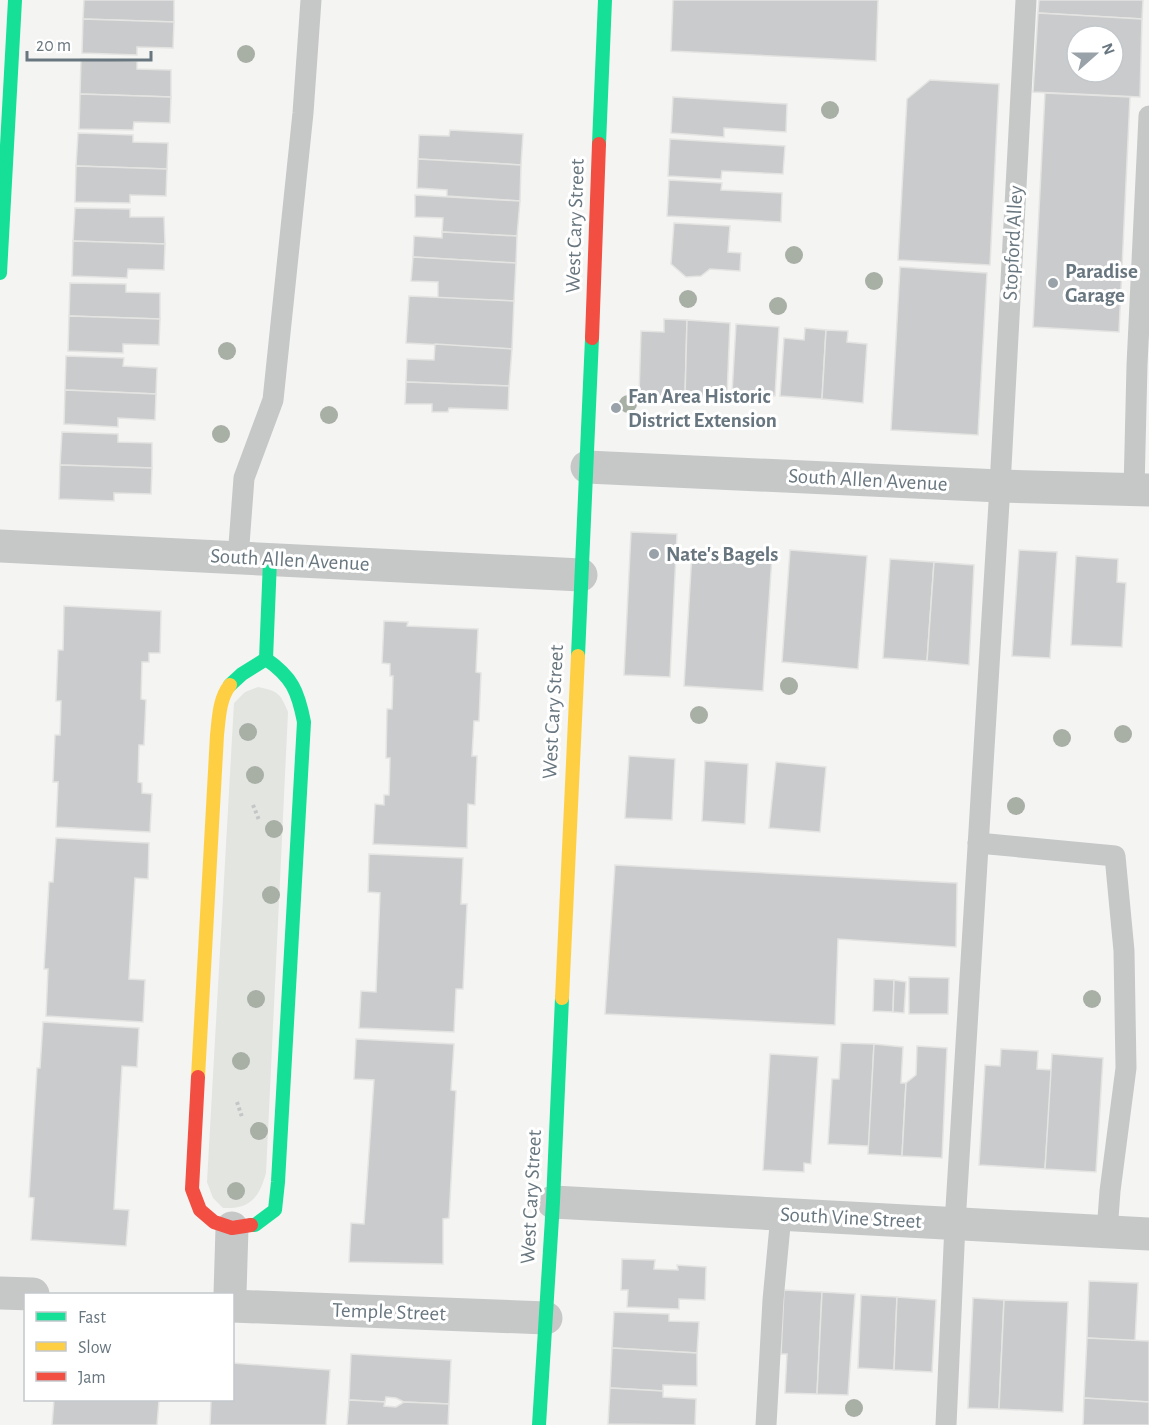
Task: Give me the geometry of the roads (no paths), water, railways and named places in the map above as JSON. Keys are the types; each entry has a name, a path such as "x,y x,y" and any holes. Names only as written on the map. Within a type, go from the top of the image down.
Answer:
{"street":[{"path":"0,273 15,0"},
{"name":"West Cary Street","path":"539,1425 553,1202 587,467 605,0"},
{"name":"South Allen Avenue","path":"587,467 1000,486 1142,490"},
{"name":"South Allen Avenue","path":"0,546 581,575"},
{"path":"266,659 270,560"},
{"path":"266,659 282,670 293,682 304,722 278,1182 275,1210 255,1226 232,1228 214,1222 200,1210 192,1190 217,735 219,710 226,688 243,672 266,659"},
{"name":"South Vine Street","path":"553,1202 1149,1234"},
{"path":"230,1293 232,1228"},
{"path":"0,1293 24,1294"},
{"name":"Temple Street","path":"234,1306 546,1318"}],"lane":[{"path":"238,558 244,478 273,400 303,113 311,0"},
{"name":"Stopford Alley","path":"946,1425 955,1224 1000,486 1026,0"},
{"path":"1142,490 1137,353 1149,116"},
{"path":"978,843 1115,856 1124,951 1126,1068 1107,1232"},
{"path":"766,1425 773,1300 781,1215"}],"place":[{"name":"Paradise Garage","path":"1053,283"},
{"name":"Fan Area Historic District Extension","path":"616,408"},
{"name":"Nate's Bagels","path":"654,554"}]}
